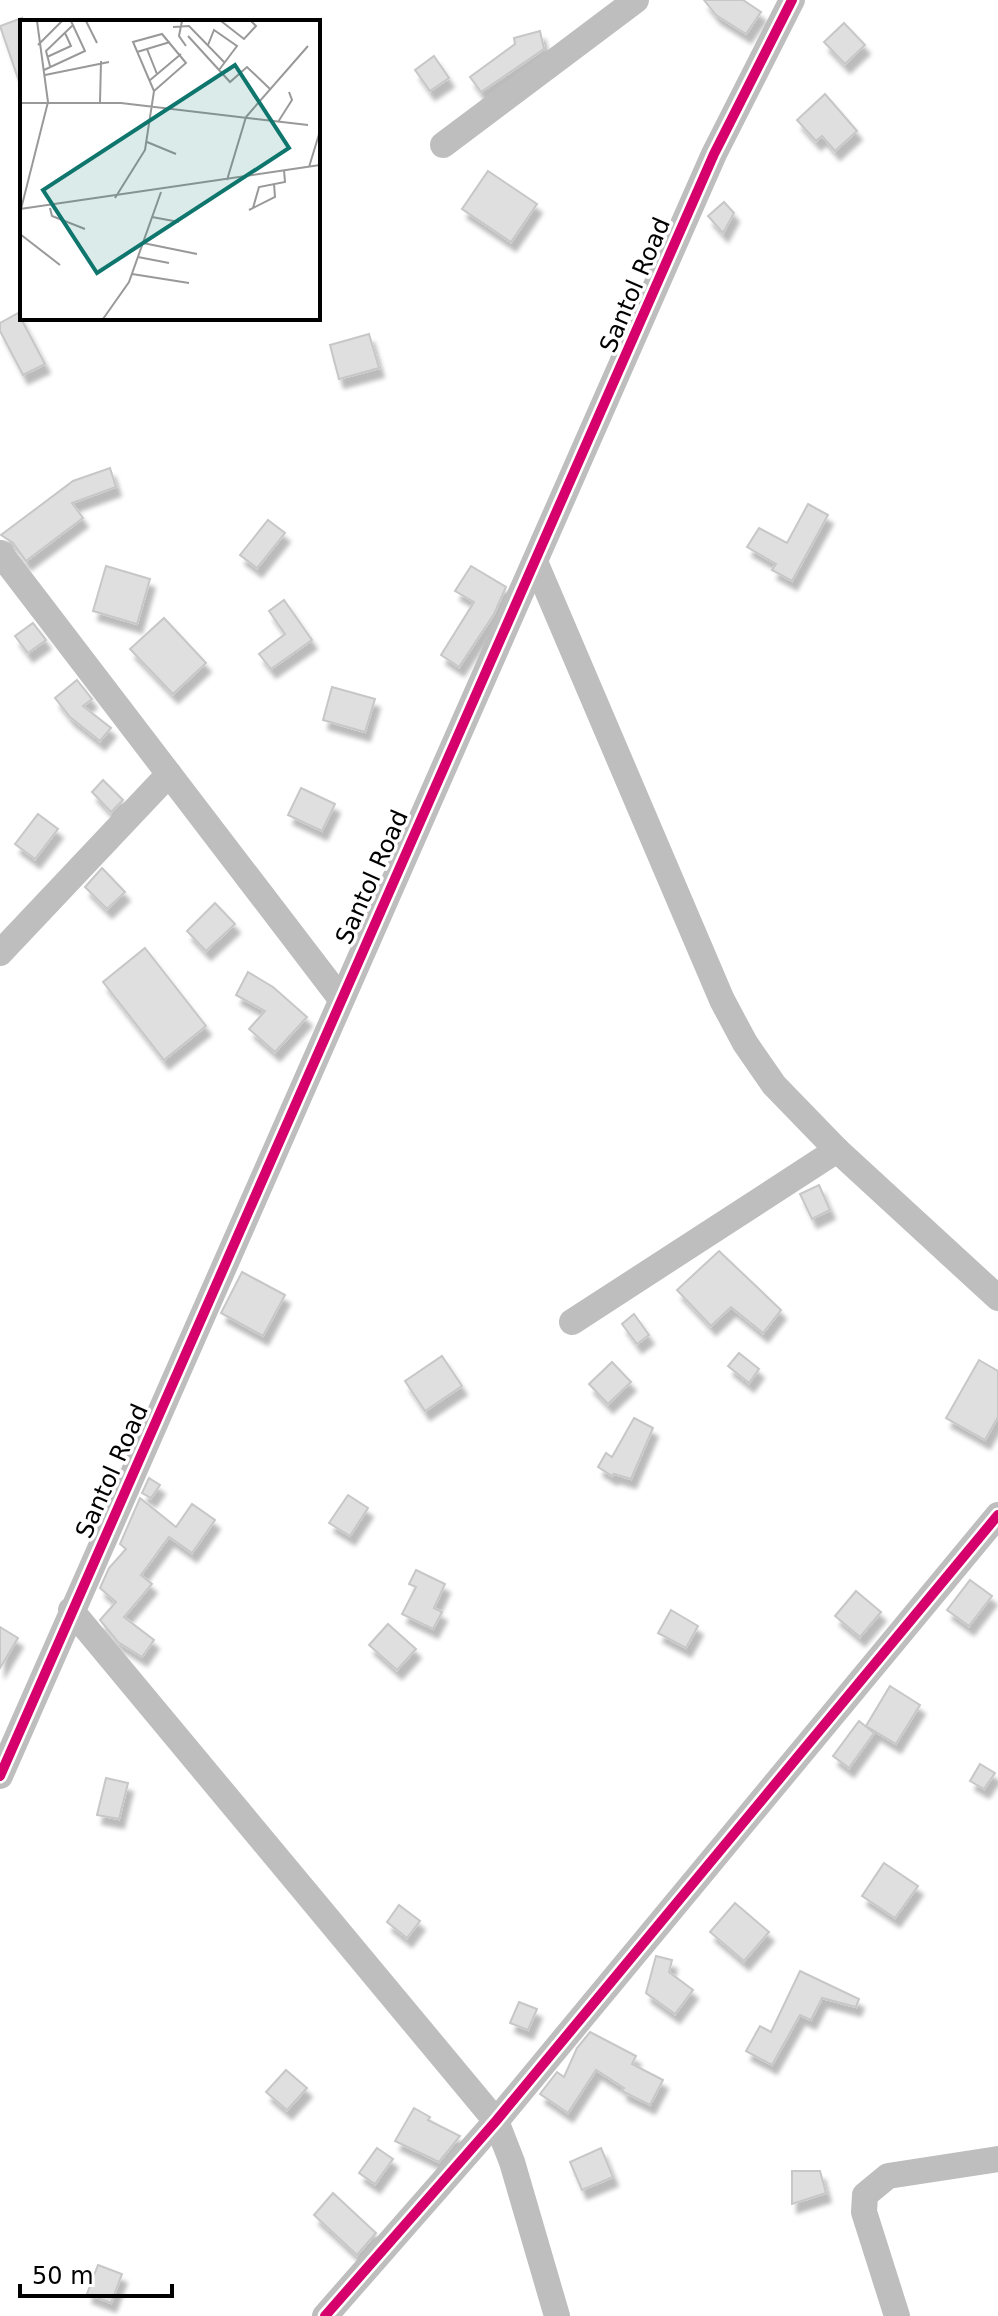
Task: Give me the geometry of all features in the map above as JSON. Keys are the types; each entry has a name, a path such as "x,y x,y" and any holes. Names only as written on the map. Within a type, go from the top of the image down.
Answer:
{"street":[{"path":"443,145 636,0"},
{"name":"Santol Road","path":"0,1776 714,154 792,0"},
{"path":"1,557 341,999"},
{"path":"536,564 722,1000 745,1043 774,1085 837,1150 998,1298"},
{"path":"0,953 169,774"},
{"path":"572,1322 837,1150"},
{"path":"325,2316 496,2121 998,1515"},
{"path":"71,1610 496,2121 512,2162 557,2316"},
{"path":"897,2316 864,2212 865,2195 888,2176 998,2159"}],"building":[{"path":"704,0 743,0 761,12 746,34 716,15"},
{"path":"22,18 20,84 0,26"},
{"path":"844,23 865,45 845,64 824,42"},
{"path":"540,31 544,49 481,92 470,77 515,44 514,38"},
{"path":"434,56 449,78 430,91 415,70"},
{"path":"825,94 857,131 835,151 822,136 816,141 797,120"},
{"path":"488,171 537,204 511,242 462,209"},
{"path":"724,202 734,213 723,233 708,216"},
{"path":"18,313 45,364 23,375 0,331 0,323"},
{"path":"369,334 379,368 339,379 330,345"},
{"path":"110,468 116,487 72,503 83,518 26,561 13,543 1,535 73,481"},
{"path":"808,504 828,515 792,581 772,570 776,564 747,547 759,528 787,543"},
{"path":"268,520 285,533 257,568 240,555"},
{"path":"106,566 150,579 137,624 93,611"},
{"path":"471,566 506,587 494,614 459,667 441,655 474,602 455,591"},
{"path":"284,600 312,640 271,669 259,654 285,634 269,611"},
{"path":"164,618 206,663 173,694 130,649"},
{"path":"33,623 46,640 28,653 15,636"},
{"path":"77,680 92,699 83,706 111,728 100,741 70,717 55,698"},
{"path":"332,687 375,699 365,732 323,720"},
{"path":"103,780 123,800 111,812 92,792"},
{"path":"301,788 335,804 322,831 288,815"},
{"path":"38,814 58,829 35,859 15,844"},
{"path":"102,868 125,892 107,909 85,887"},
{"path":"215,903 235,924 206,951 187,931"},
{"path":"145,948 206,1026 164,1060 103,982"},
{"path":"248,972 273,987 307,1017 275,1052 249,1029 265,1011 236,995"},
{"path":"819,1185 830,1210 812,1219 800,1194"},
{"path":"719,1251 781,1310 763,1333 731,1307 711,1326 677,1290"},
{"path":"242,1272 285,1295 263,1336 221,1313"},
{"path":"634,1314 649,1335 637,1344 622,1324"},
{"path":"739,1353 759,1369 749,1383 728,1366"},
{"path":"442,1356 462,1386 425,1411 405,1381"},
{"path":"979,1360 998,1371 998,1417 985,1440 946,1418"},
{"path":"612,1362 631,1382 608,1404 589,1384"},
{"path":"634,1418 653,1428 631,1479 612,1476 598,1467 606,1453 612,1457"},
{"path":"149,1478 160,1485 151,1498 142,1493"},
{"path":"348,1495 368,1508 350,1536 329,1523"},
{"path":"140,1498 176,1527 192,1504 215,1520 192,1553 169,1537 141,1575 152,1584 124,1617 154,1640 142,1657 118,1642 100,1620 116,1602 100,1588 109,1568 126,1549 120,1544"},
{"path":"416,1570 445,1584 434,1608 442,1612 433,1629 402,1614 416,1587 409,1584"},
{"path":"970,1580 992,1596 969,1626 947,1610"},
{"path":"856,1591 881,1612 860,1637 835,1616"},
{"path":"671,1610 698,1626 686,1648 658,1633"},
{"path":"388,1624 416,1649 397,1670 369,1645"},
{"path":"0,1627 18,1638 0,1668"},
{"path":"890,1686 920,1705 896,1744 866,1726"},
{"path":"859,1721 874,1733 849,1768 833,1756"},
{"path":"980,1764 995,1773 984,1789 970,1781"},
{"path":"106,1778 128,1783 119,1819 97,1815"},
{"path":"884,1863 918,1886 895,1918 862,1896"},
{"path":"735,1903 769,1932 744,1961 710,1932"},
{"path":"399,1905 420,1921 407,1938 387,1922"},
{"path":"656,1956 672,1960 669,1972 693,1990 675,2014 646,1993"},
{"path":"800,1971 859,1999 856,2007 822,1998 811,2020 800,2015 772,2065 746,2051 760,2026 771,2032"},
{"path":"519,2002 537,2009 528,2030 510,2023"},
{"path":"590,2032 636,2056 632,2064 663,2080 650,2105 622,2091 624,2088 596,2070 568,2113 540,2094 557,2072 564,2077 577,2048"},
{"path":"286,2070 307,2088 287,2110 266,2092"},
{"path":"414,2108 430,2117 428,2120 460,2136 439,2162 395,2141"},
{"path":"377,2148 393,2159 375,2184 359,2173"},
{"path":"601,2148 613,2177 582,2190 570,2162"},
{"path":"792,2171 820,2171 826,2193 792,2204"},
{"path":"333,2193 376,2233 357,2255 314,2215"},
{"path":"98,2265 122,2274 111,2303 87,2294"}],"cycle path":[{"path":"0,1776 714,154 792,0"},
{"path":"325,2316 496,2121 998,1515"}]}
